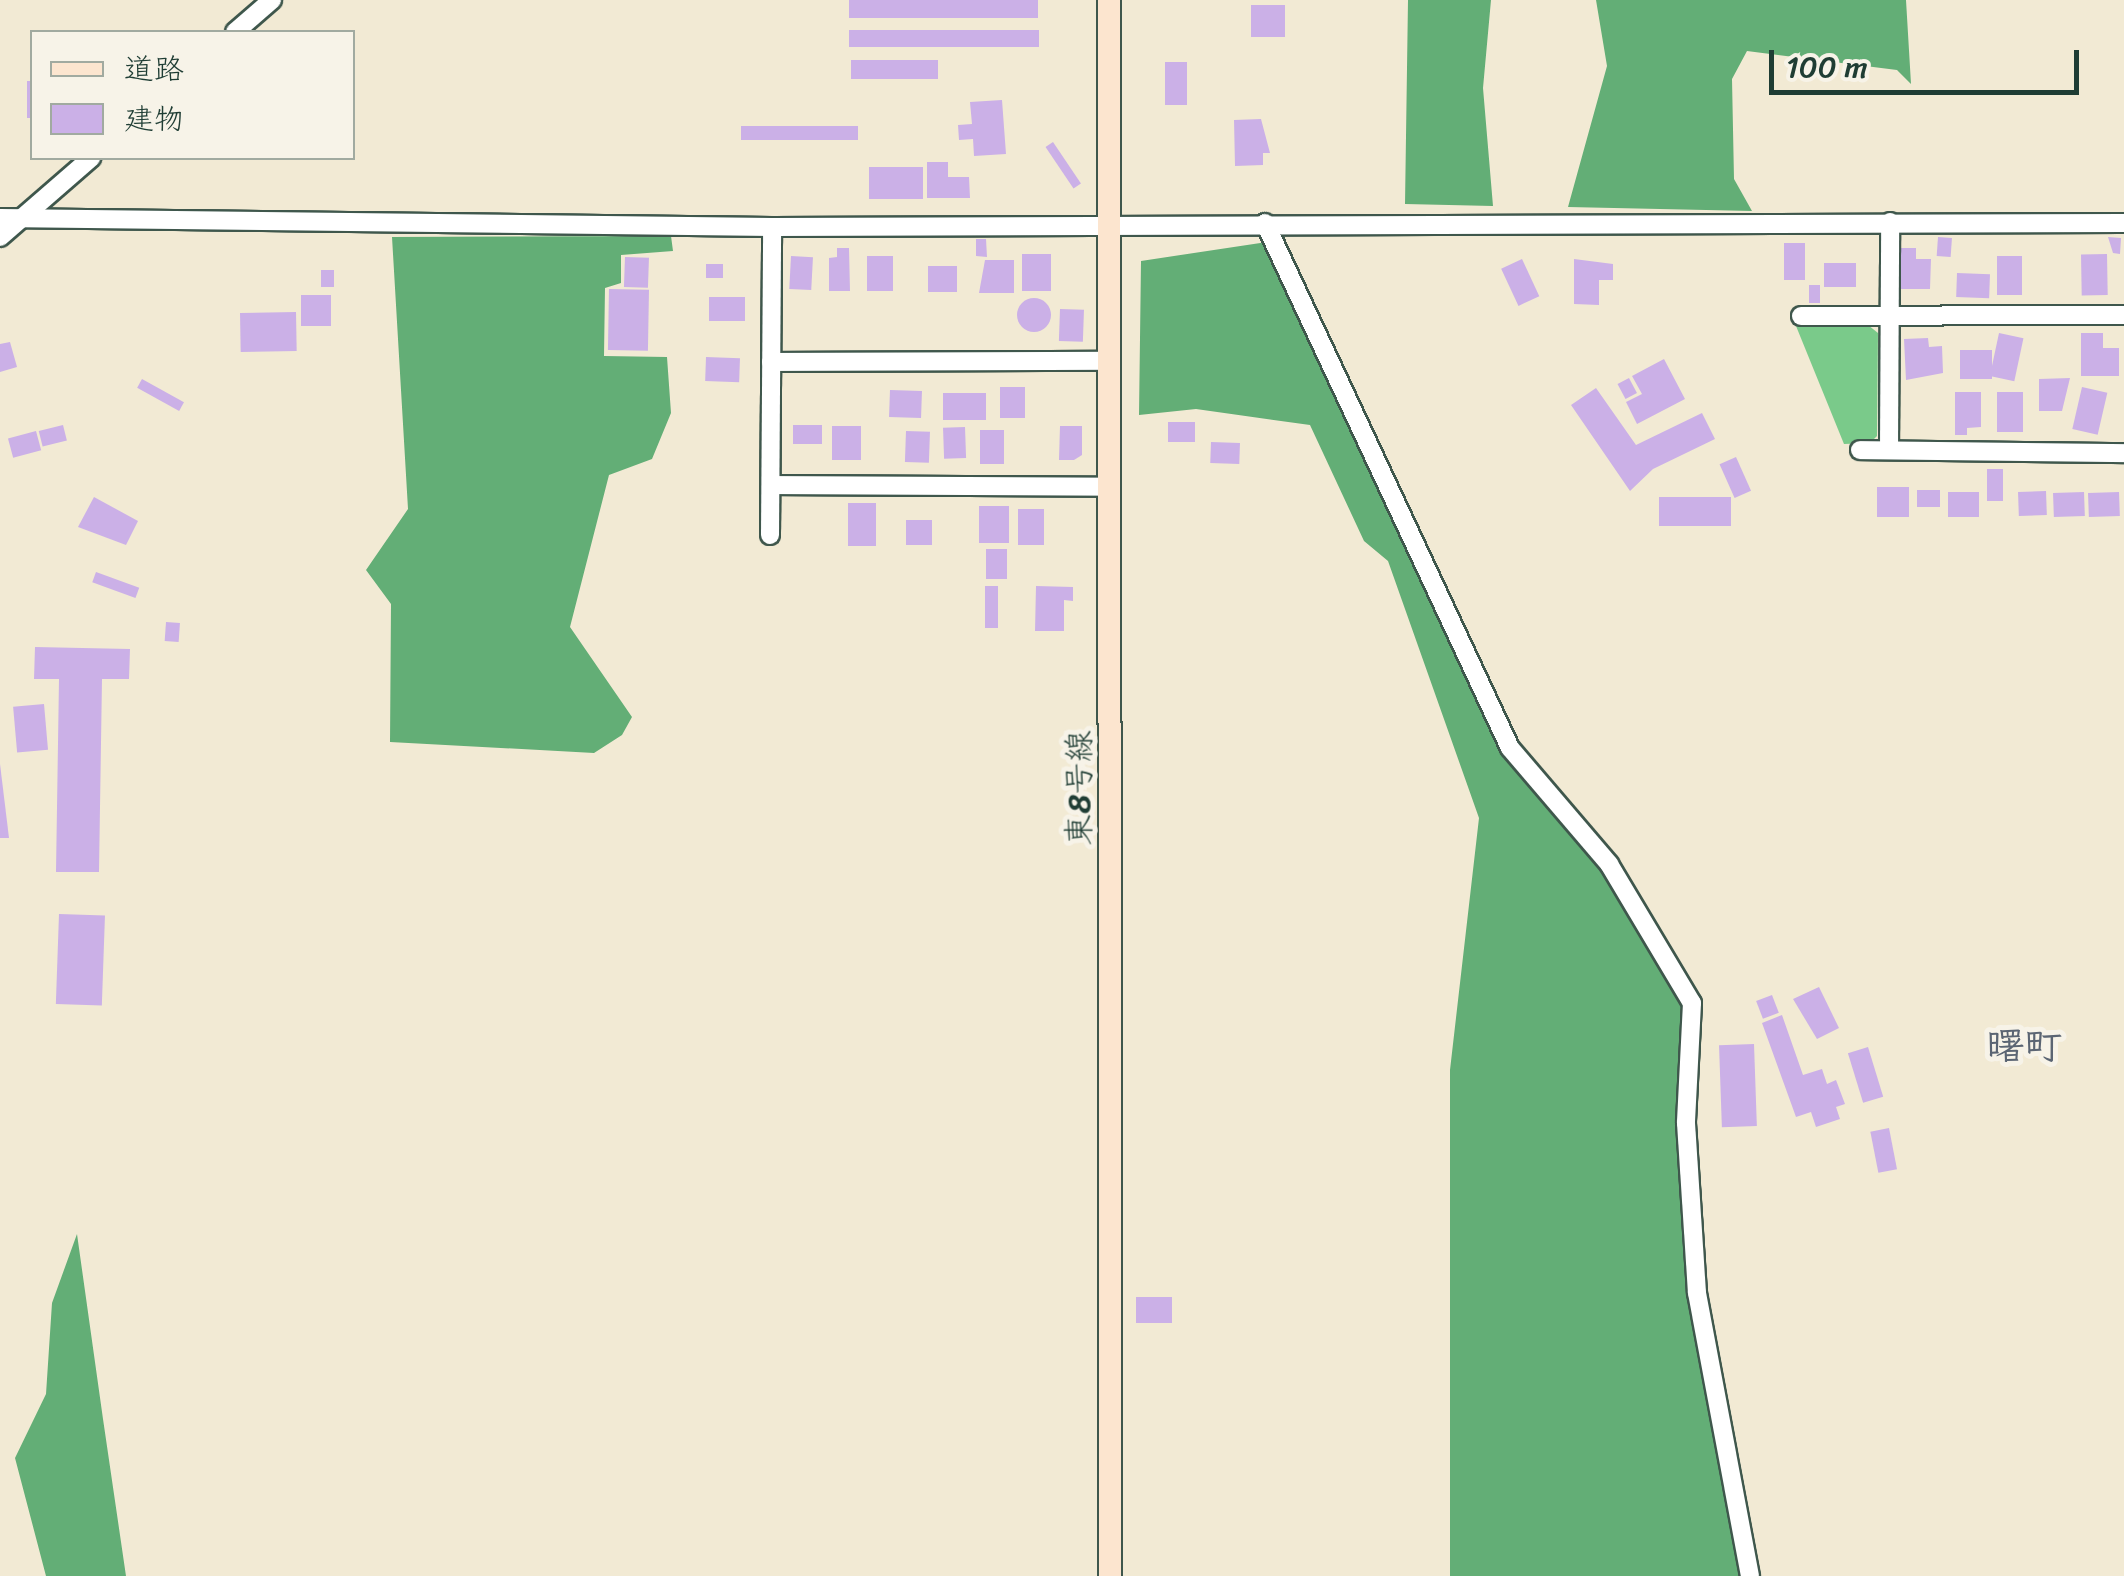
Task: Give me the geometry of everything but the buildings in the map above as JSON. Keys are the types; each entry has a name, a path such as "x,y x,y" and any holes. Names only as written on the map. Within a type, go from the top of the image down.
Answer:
{"street":[{"path":"236,30 272,0"},
{"name":"東8号線","path":"1109,0 1110,1576"},
{"path":"0,237 89,160"},
{"path":"0,218 772,226 2124,223"},
{"path":"1889,450 1890,222"},
{"path":"1265,223 1510,748 1609,864 1692,1002 1686,1123 1698,1293 1750,1576"},
{"path":"770,535 772,226"},
{"path":"1801,316 2124,315"},
{"path":"771,362 1109,361"},
{"path":"1860,450 2124,454"},
{"path":"772,485 1110,487"}],"green space":[{"path":"1408,0 1491,0 1483,88 1493,206 1405,204"},
{"path":"1596,0 1906,0 1911,84 1897,70 1747,51 1732,79 1734,179 1752,211 1568,207 1607,66"},
{"path":"671,236 673,251 621,255 621,283 605,288 604,356 667,357 671,413 652,459 609,475 570,627 632,717 622,735 594,753 390,742 391,604 366,570 408,509 392,237"},
{"path":"1273,241 1510,748 1609,864 1692,1003 1697,1293 1750,1576 1450,1576 1450,1070 1479,818 1388,561 1364,541 1310,425 1196,409 1139,415 1141,261"},
{"path":"1868,325 1878,333 1877,436 1870,443 1844,444 1796,326"},
{"path":"77,1234 126,1576 46,1576 15,1458 46,1394 52,1303"}],"district":[{"name":"曙町","path":"2024,1047"}]}
